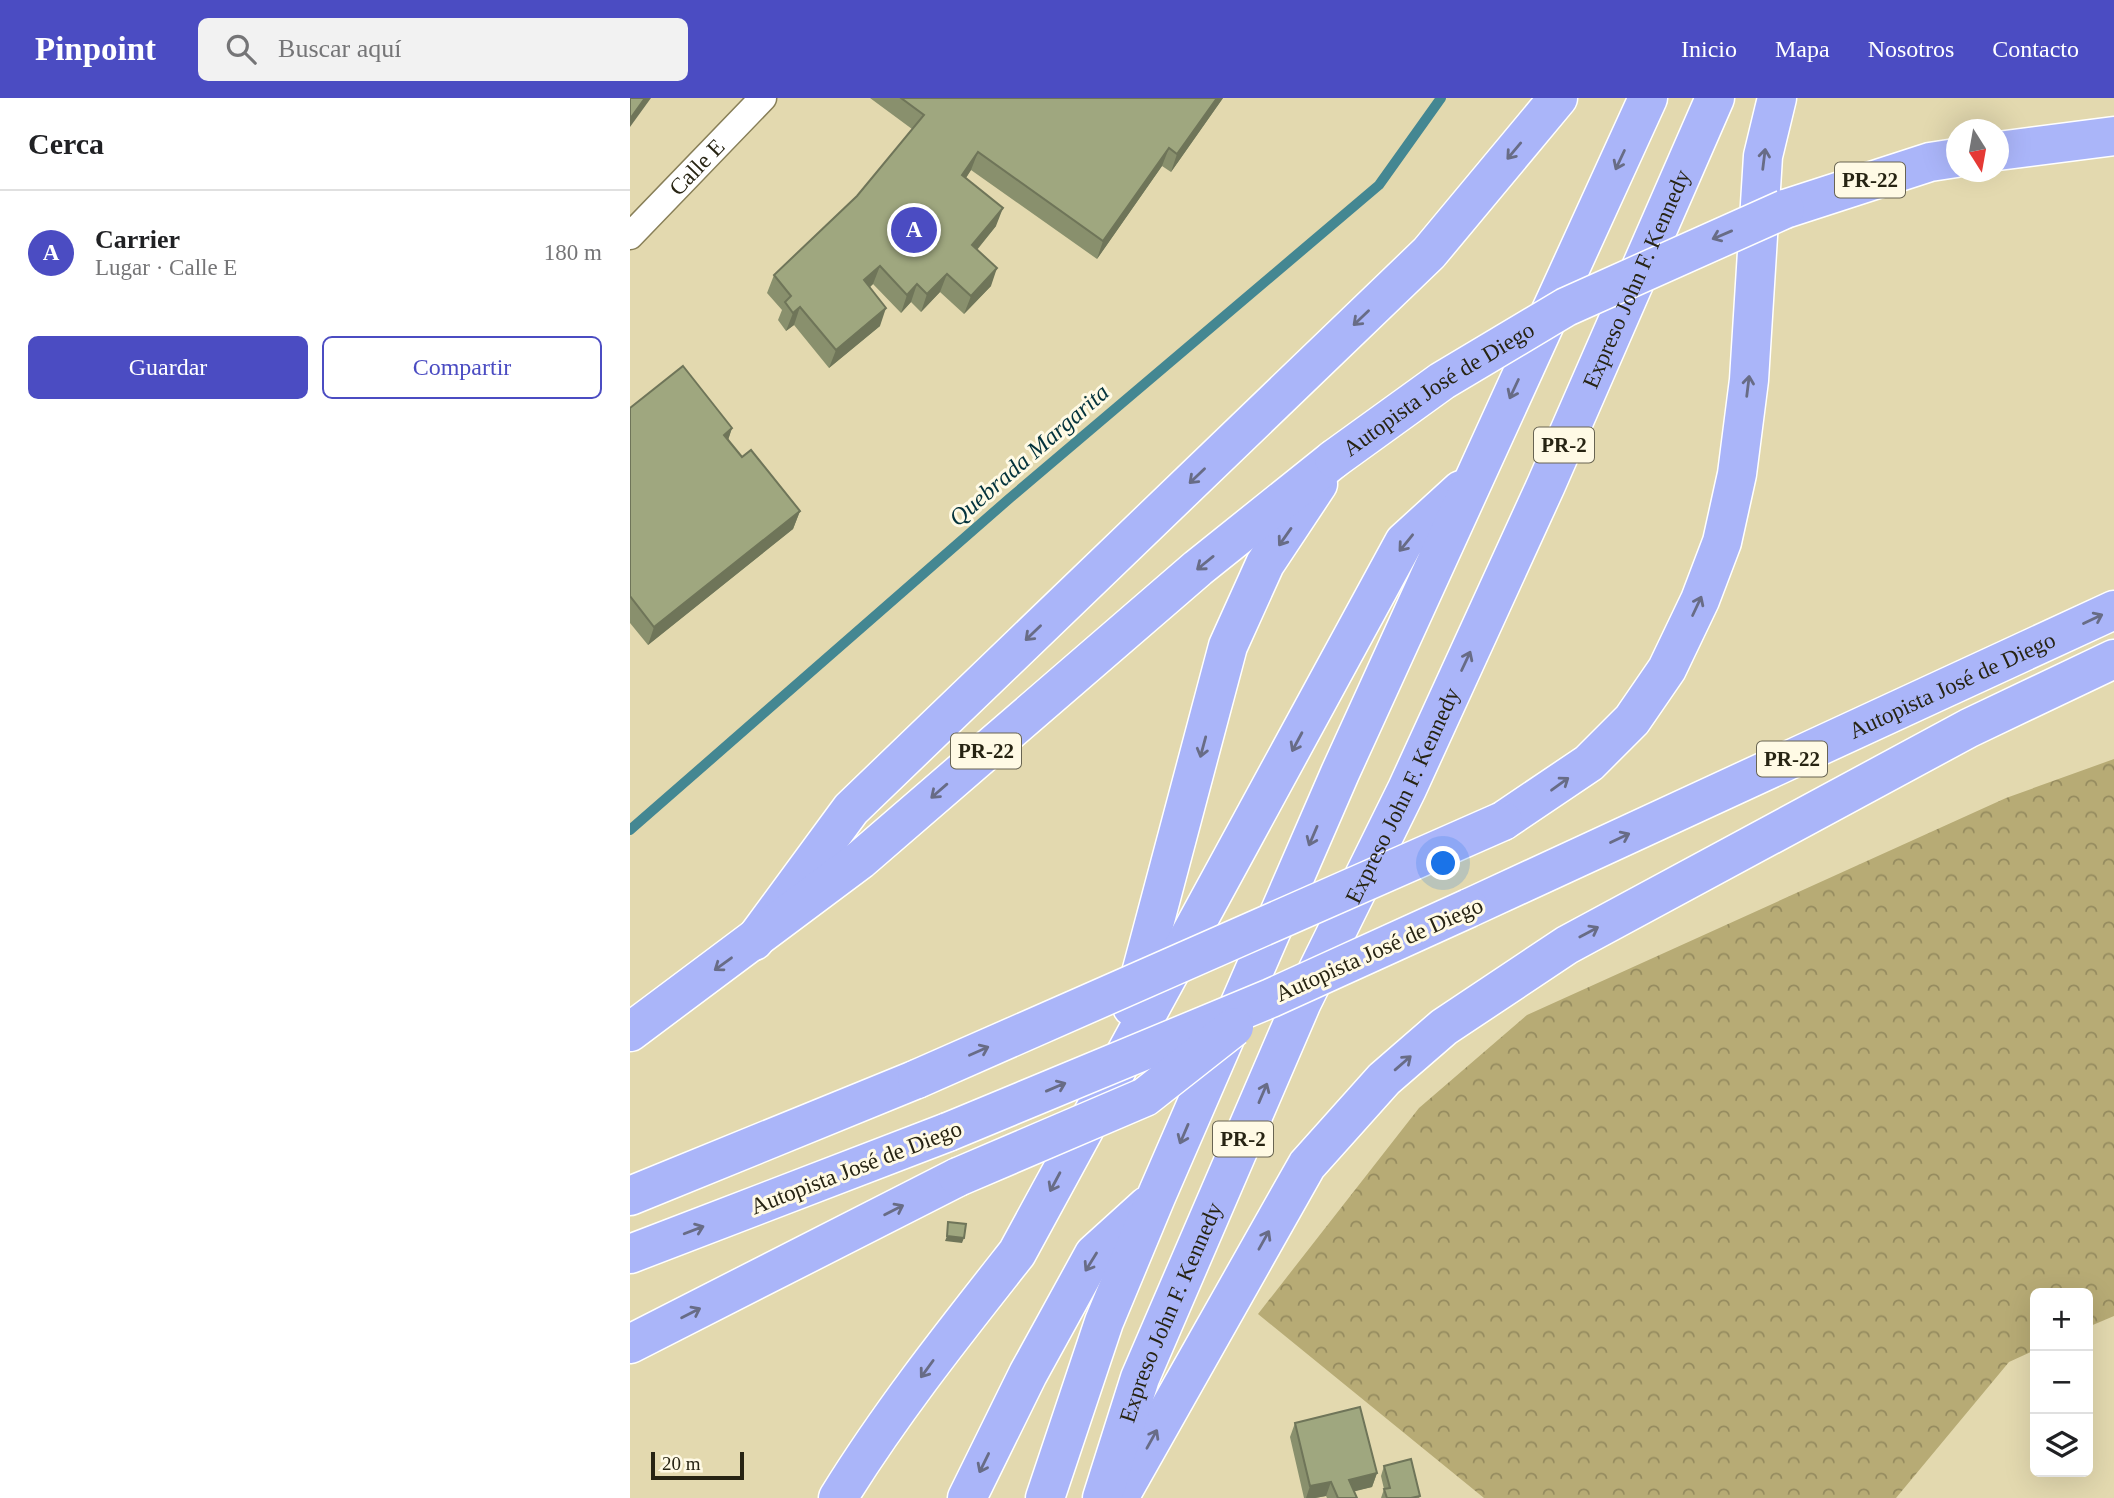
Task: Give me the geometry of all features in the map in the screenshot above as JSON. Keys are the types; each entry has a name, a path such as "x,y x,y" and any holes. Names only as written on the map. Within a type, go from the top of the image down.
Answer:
{"highway":[{"path":"754,941 851,808 1429,253 1558,98"},
{"name":"PR-2","path":"1045,1498 1104,1322 1156,1197 1340,773 1648,98"},
{"name":"Expreso John F. Kennedy","path":"1102,1498 1140,1378 1302,1002 1407,789 1546,485 1715,98"},
{"path":"630,1196 917,1079 1503,821 1589,763 1632,720 1667,669 1700,600 1718,554 1737,474 1749,380 1763,156 1777,98"},
{"path":"2009,150 2114,136"},
{"name":"Autopista José de Diego","path":"630,1032 860,860 1198,568 1334,459 1441,382 1566,307 1785,209 1930,162 1946,160"},
{"path":"1113,1080 1228,646 1265,564 1334,459"},
{"path":"838,1498 866,1452 911,1390 1017,1253 1404,542 1473,479"},
{"name":"Autopista José de Diego","path":"630,1254 948,1132 1271,998 2114,610"},
{"path":"1119,1498 1307,1165 1384,1079 1444,1027 1579,938 1969,728 2114,659"},
{"path":"630,1344 958,1177 1145,1097 1271,998"},
{"path":"967,1498 1028,1374 1094,1254 1156,1197"}],"street":[{"name":"Calle E","path":"630,236 763,98"}],"green space":[{"path":"2114,759 2114,1316 2093,1325 2093,1288 2030,1288 2030,1352 2009,1362 1896,1498 1484,1498 1258,1314 1419,1108 1527,1015 2006,798"}],"building":[{"path":"630,98 645,98 630,119"},
{"path":"901,98 1217,98 1177,154 1169,148 1103,241 978,152 962,175 1003,208 972,245 997,268 971,296 947,274 927,294 917,284 907,295 880,266 864,280 886,308 836,350 800,307 793,313 785,302 791,296 774,275 857,196 924,115"},
{"path":"683,366 732,428 724,435 742,457 751,450 800,511 654,627 630,596 630,408"},
{"path":"948,1222 966,1224 964,1238 947,1236"},
{"path":"1360,1407 1377,1473 1349,1480 1357,1498 1338,1498 1331,1482 1310,1486 1295,1423"},
{"path":"1411,1459 1420,1496 1387,1498 1384,1489 1390,1488 1384,1466"}],"waterway":[{"name":"Quebrada Margarita","path":"630,830 1010,498 1379,185 1441,98"}],"place":[{"name":"Carrier","path":"914,230"}]}
